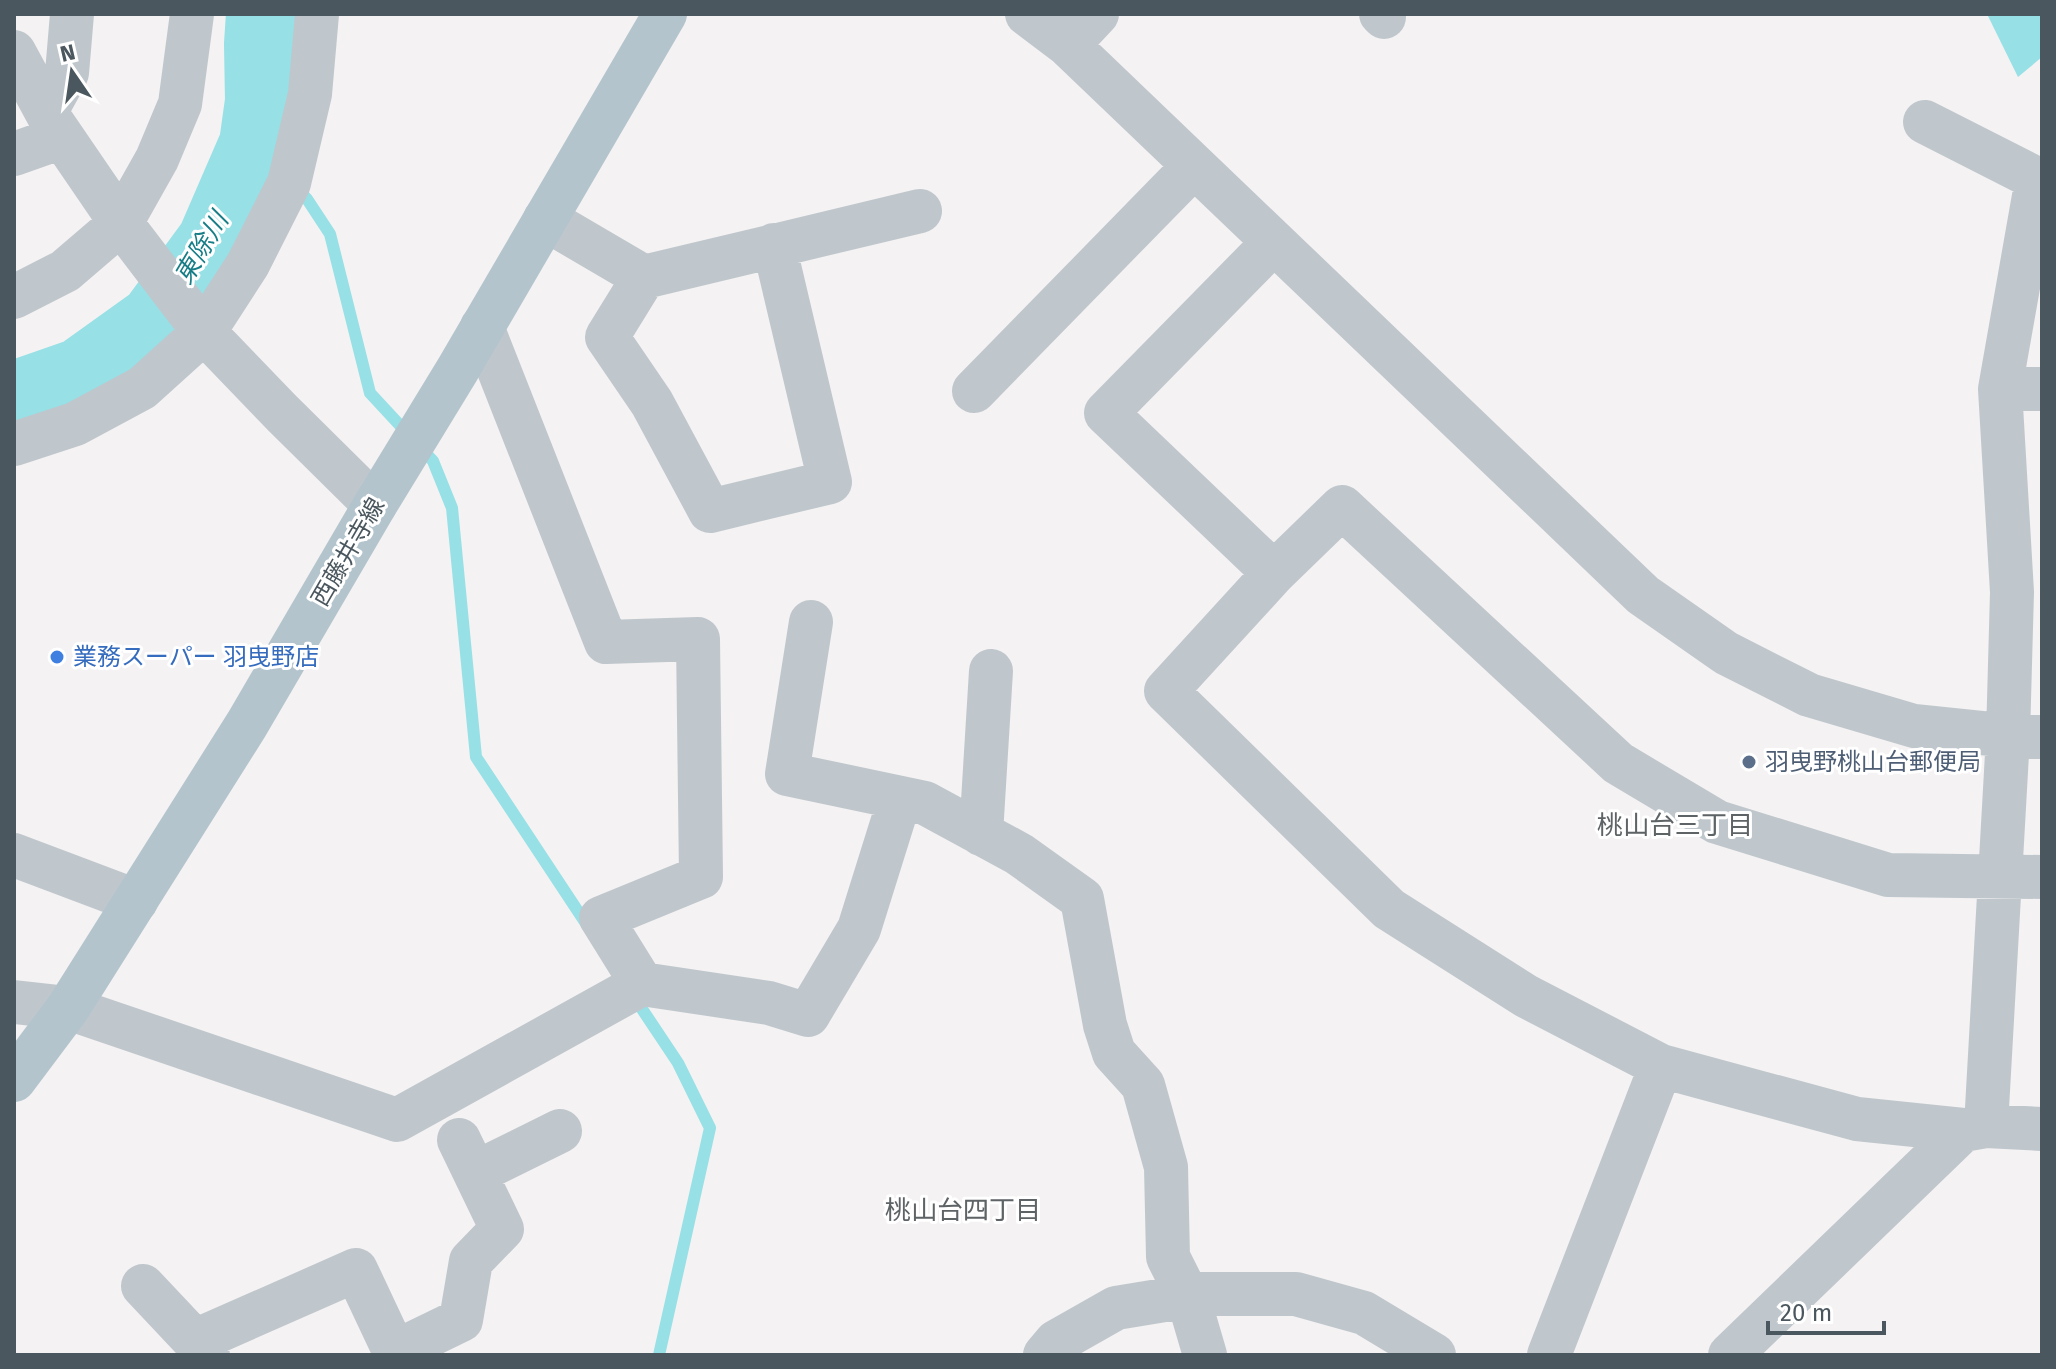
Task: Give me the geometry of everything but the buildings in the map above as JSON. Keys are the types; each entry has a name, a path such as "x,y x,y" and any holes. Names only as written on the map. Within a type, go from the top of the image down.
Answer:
{"main road":[{"name":"西藤井寺線","path":"14,1080 68,1008 247,724 665,14"}],"street":[{"path":"14,154 54,124 67,73 72,14"},
{"path":"14,297 65,271 121,223 157,159 180,104 192,14"},
{"path":"14,444 75,424 142,388 204,332 248,264 289,183 310,94 317,14"},
{"path":"1027,14 1083,29 1194,166 1643,595 1726,653 1809,695 1914,726 2025,736"},
{"path":"14,52 54,124 121,223 204,332 375,505"},
{"path":"1730,1355 1975,1128 2022,877 2027,592 2021,389 2040,179 1925,122"},
{"path":"974,391 1194,166"},
{"path":"545,219 644,277 920,211"},
{"path":"1274,242 1106,413 1274,573"},
{"path":"644,277 607,337 652,403 710,511 830,482 774,245"},
{"path":"482,327 606,642 698,639 701,877 601,918 642,984"},
{"path":"2022,877 1888,875 1717,822 1618,763 1342,507 1274,573 1166,691 1389,909 1526,996 1661,1066 1857,1119 1975,1128 2042,1129"},
{"path":"811,622 787,774 925,803 1019,854 1082,899 1105,1025 1114,1053 1143,1085 1166,1167 1168,1257 1195,1296 1205,1355"},
{"path":"981,834 991,671"},
{"path":"14,1002 68,1008 397,1120 642,984 769,1003 808,1015 859,929 900,798"},
{"path":"14,855 136,901"},
{"path":"1549,1355 1661,1066"},
{"path":"143,1286 202,1348 356,1270 395,1353 461,1320 471,1261 502,1229 467,1157 560,1131"},
{"path":"1045,1355 1056,1342 1116,1308 1195,1296 1296,1294 1364,1313 1434,1355"},
{"path":"1195,1296 1260,1318 1306,1321 1380,1355"}],"water":[{"path":"1987,14 2042,14 2042,57 2018,77"}],"waterway":[{"name":"東除川","path":"14,396 80,373 154,320 212,241 254,144 260,101 261,14"},
{"path":"254,144 282,173"},
{"path":"295,186 330,234 370,393 433,461 452,508 476,757 589,928"},
{"path":"634,997 678,1063 710,1128 659,1355"}],"place":[{"name":"業務スーパー 羽曳野店","path":"57,657"},
{"name":"羽曳野桃山台郵便局","path":"1749,762"}],"district":[{"name":"桃山台三丁目","path":"1675,825"},
{"name":"桃山台四丁目","path":"963,1210"}]}
